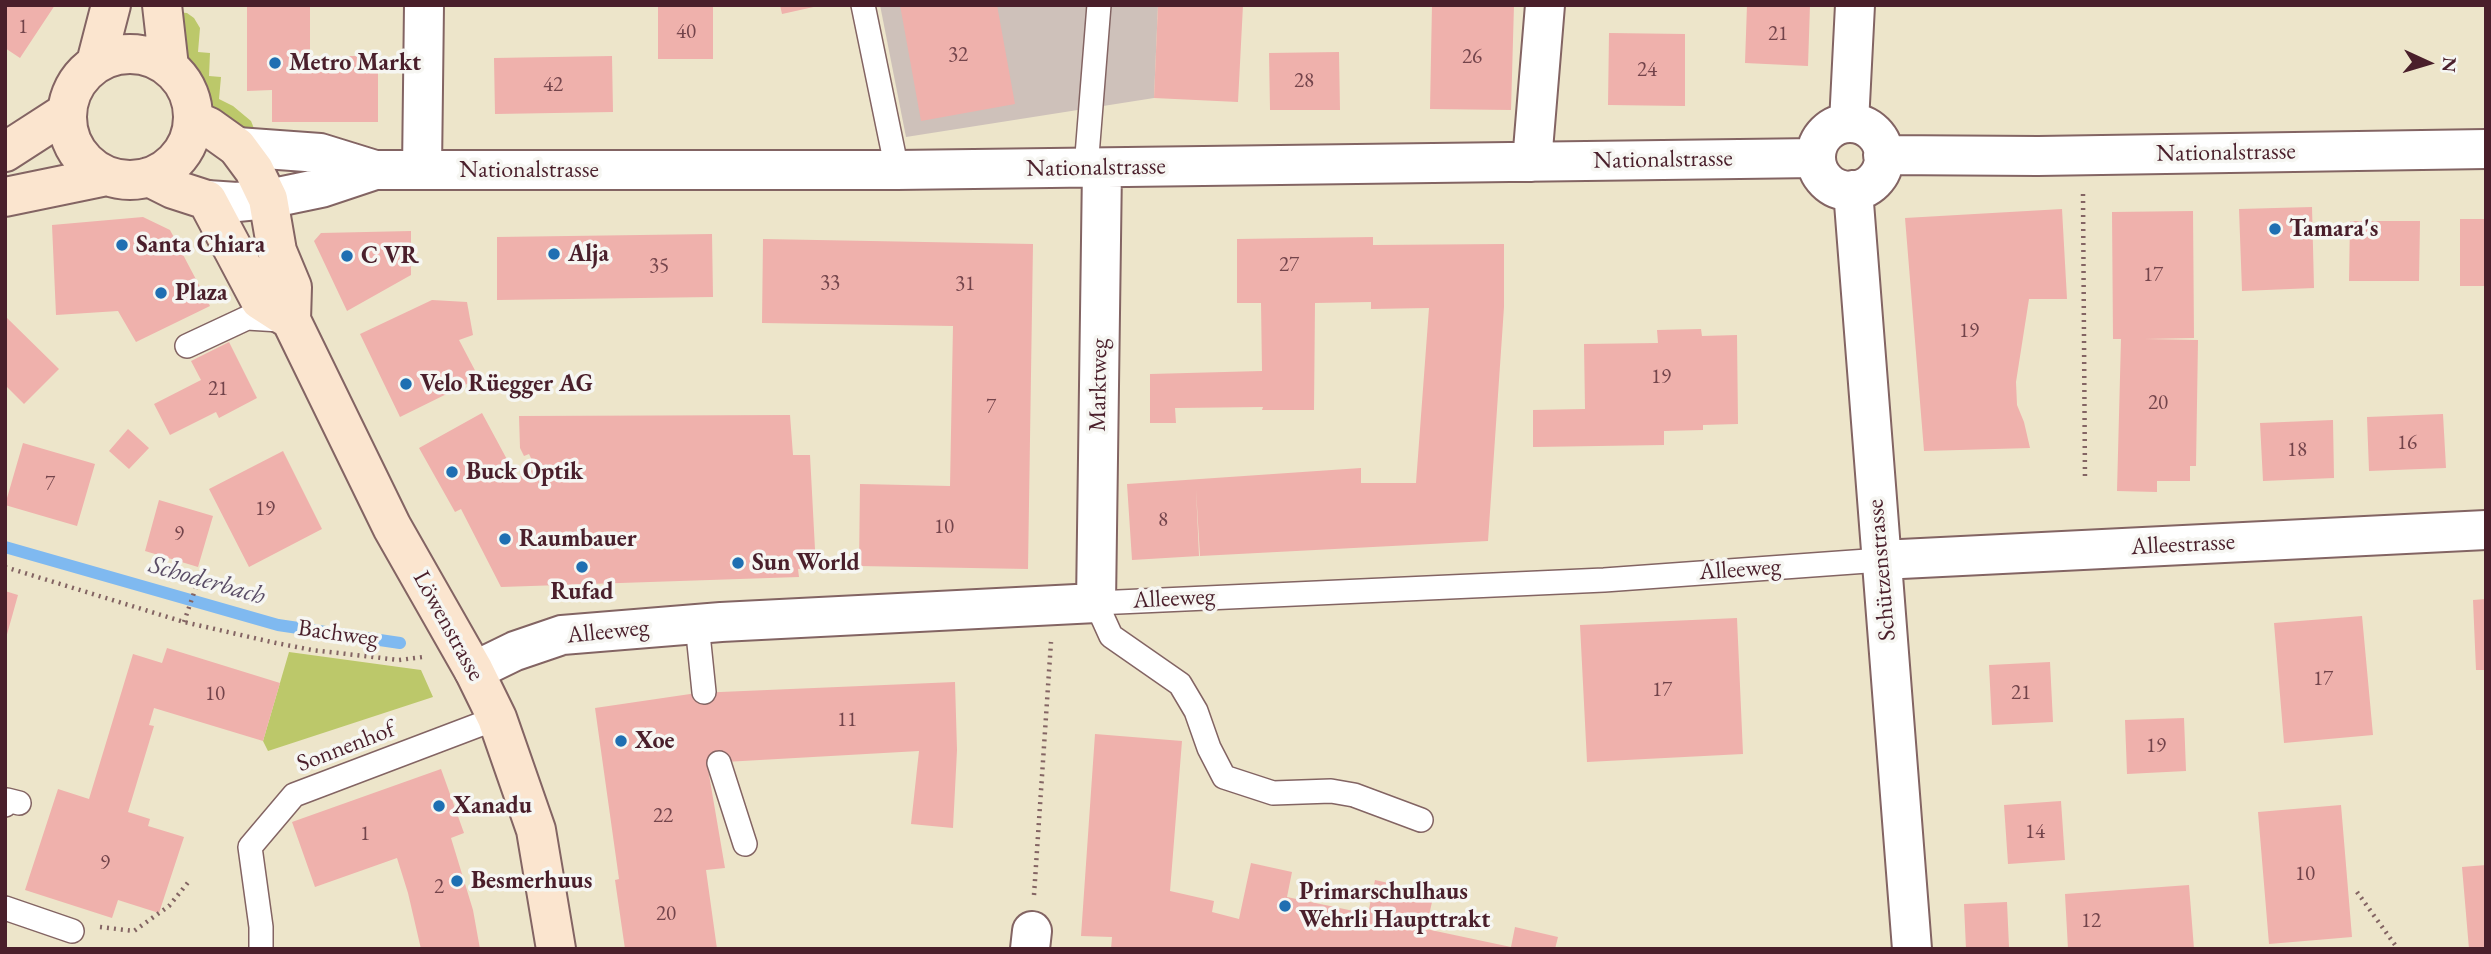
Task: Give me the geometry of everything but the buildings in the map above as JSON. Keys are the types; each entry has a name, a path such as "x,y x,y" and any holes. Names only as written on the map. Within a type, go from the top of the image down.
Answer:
{"street":[{"path":"96,63 111,5"},
{"path":"162,5 169,68"},
{"path":"422,170 424,5"},
{"path":"1532,162 1545,5"},
{"path":"1849,123 1855,5"},
{"path":"134,54 153,58 169,68 183,82 190,100 193,120 189,139 179,156 165,169 149,177 128,180 107,176 89,165 76,149 68,131 67,112 71,93 82,76 96,63 114,55 134,54"},
{"path":"5,152 67,112"},
{"name":"Löwenstrasse","path":"193,120 209,127 237,147 254,170 268,199 277,251 292,287 291,320 393,527 474,671 497,718 536,830 556,949"},
{"path":"1849,123 1869,129 1881,145 1883,155 1879,175 1863,188 1853,190 1842,190 1823,178 1816,158 1822,137 1839,125 1849,123"},
{"name":"Nationalstrasse","path":"237,147 320,153 375,170 897,170 1816,158"},
{"name":"Nationalstrasse","path":"1883,155 2038,156 2486,149"},
{"name":"Marktweg","path":"1094,168 1096,603"},
{"name":"Nationalstrasse","path":"207,200 237,202 268,199 321,188 375,170"},
{"path":"5,197 107,176"},
{"path":"149,177 173,189 207,200 260,300 291,320"},
{"name":"Schützenstrasse","path":"1853,190 1912,949"},
{"name":"Alleestrasse","path":"1881,560 2486,530"},
{"name":"Alleeweg","path":"474,671 515,651 562,635 697,624 1096,603"}],"lane":[{"path":"863,5 897,170"},
{"path":"1094,168 1098,5"},
{"path":"187,346 247,317 291,320"},
{"name":"Alleeweg","path":"1096,603 1604,580 1881,560"},
{"path":"1096,603 1111,636 1180,684 1196,711 1209,748 1224,777 1273,793 1331,791 1354,795 1421,820"},
{"path":"697,624 704,692"},
{"name":"Sonnenhof","path":"261,949 261,927 250,847 294,795 497,718"},
{"path":"719,763 745,844"},
{"path":"5,908 72,931"}],"path":[{"path":"2082,186 2085,480"},
{"name":"Bachweg","path":"5,567 184,622 312,650 399,660 424,657"},
{"path":"184,622 197,584"},
{"path":"1031,940 1052,631"},
{"path":"72,931 80,922 134,931 169,906 190,880"},
{"path":"2357,892 2398,949"}],"shaded area":[{"path":"880,5 1158,5 1154,98 906,137"}],"green space":[{"path":"177,12 187,13 200,28 198,52 210,53 209,76 221,77 219,99 233,106 251,121 257,136 246,133 214,109 181,47"},
{"path":"289,652 421,670 433,697 268,751 263,741"}],"waterway":[{"name":"Schoderbach","path":"5,547 278,625 400,643"}],"place":[{"name":"Metro Markt","path":"275,63"},
{"name":"Tamara's","path":"2275,229"},
{"name":"Santa Chiara","path":"122,245"},
{"name":"Alja","path":"554,254"},
{"name":"C VR","path":"347,256"},
{"name":"Plaza","path":"161,293"},
{"name":"Velo Rüegger AG","path":"406,384"},
{"name":"Buck Optik","path":"452,472"},
{"name":"Raumbauer","path":"505,539"},
{"name":"Sun World","path":"738,563"},
{"name":"Rufad","path":"582,567"},
{"name":"Xoe","path":"621,741"},
{"name":"Xanadu","path":"439,806"},
{"name":"Besmerhuus","path":"457,881"},
{"name":"Primarschulhaus Wehrli Haupttrakt","path":"1285,906"}]}
